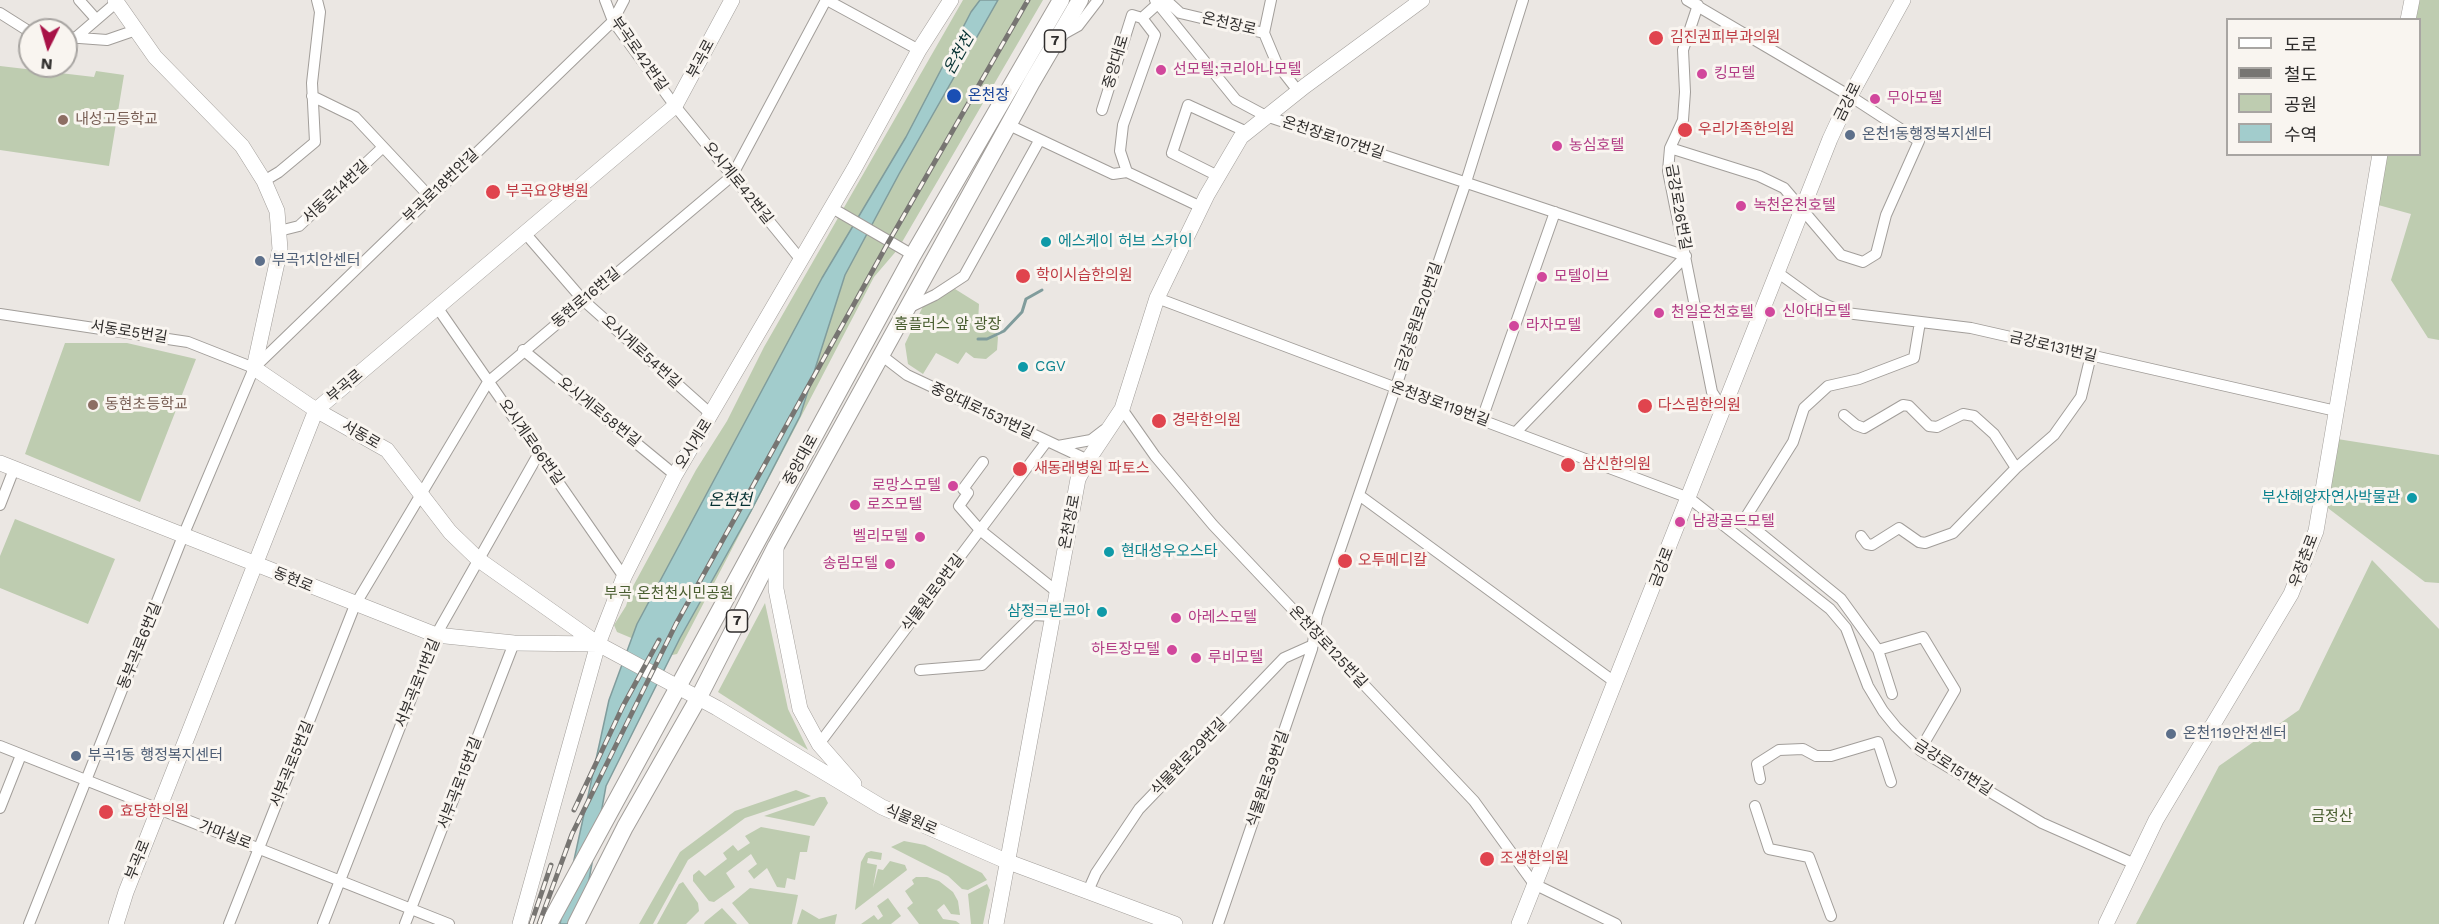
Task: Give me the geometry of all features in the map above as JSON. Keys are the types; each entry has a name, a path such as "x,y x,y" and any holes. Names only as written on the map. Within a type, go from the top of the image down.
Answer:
{"main road":[{"name":"부곡로","path":"116,924 158,809 316,410 675,106 732,0"},
{"name":"오시게로","path":"519,924 598,644 624,577 675,475 832,208 919,50 951,0"},
{"name":"중앙대로","path":"549,924 672,683 913,255 1061,0"},
{"name":"중앙대로","path":"576,924 699,697 776,546 1080,0"},
{"name":"온천장로","path":"996,924 1078,479 1122,409 1157,298 1201,207 1241,137 1298,91 1422,0"},
{"name":"금강로","path":"1519,924 1802,208 1850,96 1903,0"},
{"path":"2408,18 2412,0"},
{"path":"116,1 155,57 242,146 264,181 277,211 280,249 254,368"},
{"name":"우장춘로","path":"2106,924 2156,820 2291,594 2316,531 2380,156"},
{"name":"서동로","path":"254,368 316,410 387,450 450,532 479,560 598,644 672,683"},
{"name":"동현로","path":"7,466 436,635 514,643 598,644"},
{"path":"776,546 776,589 800,709 819,744 852,782 882,807"},
{"name":"식물원로","path":"672,683 882,807 1006,861 1175,924"}],"street":[{"path":"79,0 96,20"},
{"path":"264,181 313,146 312,96 320,12 317,0"},
{"name":"부곡로42번길","path":"605,0 614,21 675,106"},
{"name":"부곡로18번안길","path":"254,368 614,21 624,0"},
{"path":"826,0 919,50"},
{"name":"동현로16번길","path":"355,605 488,381 732,176 826,0"},
{"path":"1057,38 1078,26 1098,0"},
{"path":"1264,33 1270,0"},
{"name":"금강공원로20번길","path":"1314,639 1317,616 1466,182 1523,0"},
{"path":"1670,148 1759,176 1784,188 1841,255 1863,262 1876,254 1886,215 1919,141 1850,96 1687,0"},
{"path":"78,32 96,20 116,1"},
{"path":"1127,172 1120,151 1123,125 1155,35 1137,16 1160,1"},
{"name":"온천장로","path":"1160,1 1180,13 1264,33 1277,64 1298,91"},
{"name":"온천장로107번길","path":"1160,1 1236,100 1266,116 1686,256"},
{"name":"금강로26번길","path":"1698,5 1683,50 1685,92 1683,120 1670,148 1668,171 1712,392 1723,409"},
{"path":"0,13 18,24"},
{"name":"중앙대로","path":"1102,110 1137,16"},
{"path":"78,38 107,39 136,30"},
{"name":"서동로14번길","path":"279,231 299,226 382,148 355,117 312,96"},
{"path":"1218,176 1172,153 1188,105 1247,132"},
{"name":"오시게로42번길","path":"675,106 801,260"},
{"path":"1009,125 1113,174 1127,172 1201,207"},
{"path":"906,309 935,296 964,276 1039,141"},
{"path":"382,148 430,197"},
{"path":"832,208 913,255"},
{"path":"1482,419 1555,212"},
{"name":"오시게로54번길","path":"525,233 583,300 712,415"},
{"path":"1516,432 1686,256"},
{"name":"금강로131번길","path":"1777,272 1817,301 1846,314 1971,328 2336,411"},
{"name":"온천장로119번길","path":"1157,298 1689,498"},
{"name":"오시게로66번길","path":"437,307 624,577"},
{"name":"서동로5번길","path":"0,314 188,342 254,368"},
{"path":"1892,694 1878,650 1841,599 1744,520 1793,442 1804,408 1828,386 1859,379 1914,358 1920,322"},
{"name":"오시게로58번길","path":"523,350 675,475"},
{"name":"중앙대로1531번길","path":"881,355 907,375 1088,460"},
{"path":"1861,536 1867,544 1872,544 1899,528 1919,542 1925,543 1953,533 2016,468 2054,435 2081,397 2091,355"},
{"name":"동부곡로6번길","path":"29,924 183,536 254,368"},
{"path":"1844,415 1856,425 1864,428 1903,405 1910,406 1929,426 1937,427 1964,414 1974,416 1994,434 2016,468"},
{"name":"온천장로125번길","path":"1122,409 1185,500 1314,639 1474,801 1534,884"},
{"path":"1058,446 1091,440 1112,424"},
{"name":"식물원로9번길","path":"819,744 1047,441"},
{"name":"서부곡로11번길","path":"323,924 436,635 538,453"},
{"path":"983,462 963,489 968,493 959,506 980,530 1056,591"},
{"path":"0,505 7,466"},
{"path":"1359,495 1616,683"},
{"name":"금강로151번길","path":"1689,498 1830,609 1846,628 1868,686 1883,711 1920,750 2042,823 2135,864"},
{"name":"서부곡로5번길","path":"229,924 355,605"},
{"path":"920,670 934,667 974,668 982,665 1033,615 1052,616"},
{"path":"1878,650 1923,637 1955,690 1920,750"},
{"name":"식물원로29번길","path":"1088,891 1096,873 1139,809 1284,658 1314,639"},
{"name":"식물원로39번길","path":"1218,924 1314,639"},
{"name":"서부곡로15번길","path":"405,924 514,643"},
{"path":"1760,779 1757,764 1779,750 1803,749 1816,756 1831,756 1878,742 1891,782"},
{"name":"가마실로","path":"0,746 449,924"},
{"path":"0,808 21,755"},
{"path":"1755,806 1769,849 1809,857 1830,916"},
{"path":"1534,884 1616,924"}],"green space":[{"name":"부곡 온천천시민공원","path":"963,0 1043,0 898,249 874,277 677,654 672,655 617,632 614,625 626,606 631,590 696,470 727,421 764,347"},
{"path":"2414,0 2439,0 2439,340 2428,338 2391,280 2411,214 2371,203 2382,156 2421,156 2421,18 2410,18"},
{"path":"0,66 18,68 18,78 78,78 78,75 94,77 96,71 124,75 109,166 0,150"},
{"name":"홈플러스 앞 광장","path":"955,289 979,304 978,323 991,327 998,337 997,350 986,359 974,358 966,352 958,364 936,353 923,374 908,364 905,344 925,302"},
{"name":"동현초등학교","path":"65,343 127,343 196,359 140,502 25,454"},
{"name":"부산해양자연사박물관","path":"2331,438 2439,455 2439,583 2425,582 2320,502"},
{"path":"15,519 115,559 88,624 0,588 0,556"},
{"name":"금정산","path":"2372,560 2439,629 2439,924 2136,924 2219,766 2299,710"},
{"path":"765,603 788,709 808,750 718,692"},
{"path":"796,790 811,796 745,818 688,860 653,924 639,924 680,852 735,811"},
{"path":"825,797 828,803 814,826 764,816"},
{"path":"761,827 810,836 807,852 800,852 795,880 787,878 785,888 777,887 767,868 754,879 748,871 757,864 751,854 726,873 735,887 714,902 709,901 693,881 693,875 699,870 705,876 727,859 723,853 733,845 738,851 750,843 745,836"},
{"path":"904,841 925,845 982,873 987,880 968,890 962,889 948,876 891,847"},
{"path":"871,851 882,853 881,860 868,858 867,863 877,865 873,888 878,869 883,870 890,861 905,865 907,870 855,910 861,862 866,853"},
{"path":"916,877 927,877 939,881 953,892 958,901 960,915 951,914 944,904 937,910 943,919 960,924 919,924 907,908 913,903 905,891 914,884 912,880"},
{"path":"683,882 698,903 699,911 686,924 657,924 679,884"},
{"path":"987,884 990,890 983,924 971,924 968,894"},
{"path":"750,888 798,895 792,924 749,924 732,903"},
{"path":"888,898 901,916 891,924 861,924 874,915 878,920 883,916 877,906"},
{"path":"722,908 737,924 704,924 705,922"},
{"path":"802,909 819,919 837,914 835,924 797,924"}],"water":[{"name":"온천천","path":"980,0 998,0 899,174 845,275 800,416 751,511 680,638 606,786 581,924 560,924 609,700 637,624 822,278 906,137 971,12"}],"waterway":[{"path":"978,339 987,339 1004,331 1022,312 1026,299 1042,290"}],"railway":[{"path":"539,924 572,834 676,624 888,243 1028,0"},
{"path":"574,810 623,706 659,640"},
{"path":"531,924 551,865"}],"place":[{"name":"김진권피부과의원","path":"1656,38"},
{"name":"선모텔;코리아나모텔","path":"1161,70"},
{"name":"킹모텔","path":"1702,74"},
{"name":"온천장","path":"954,96"},
{"name":"무아모텔","path":"1875,99"},
{"name":"내성고등학교","path":"63,120"},
{"name":"우리가족한의원","path":"1685,130"},
{"name":"온천1동행정복지센터","path":"1850,135"},
{"name":"농심호텔","path":"1557,146"},
{"name":"부곡요양병원","path":"493,192"},
{"name":"녹천온천호텔","path":"1741,206"},
{"name":"에스케이 허브 스카이","path":"1046,242"},
{"name":"부곡1치안센터","path":"260,261"},
{"name":"학이시습한의원","path":"1023,276"},
{"name":"모텔이브","path":"1542,277"},
{"name":"신아대모텔","path":"1770,312"},
{"name":"천일온천호텔","path":"1659,313"},
{"name":"라자모텔","path":"1514,326"},
{"name":"CGV","path":"1023,367"},
{"name":"동현초등학교","path":"93,405"},
{"name":"다스림한의원","path":"1645,406"},
{"name":"경락한의원","path":"1159,421"},
{"name":"삼신한의원","path":"1568,465"},
{"name":"새동래병원 파토스","path":"1020,469"},
{"name":"로망스모텔","path":"953,486"},
{"name":"부산해양자연사박물관","path":"2412,498"},
{"name":"로즈모텔","path":"855,505"},
{"name":"남광골드모텔","path":"1680,522"},
{"name":"벨리모텔","path":"920,537"},
{"name":"현대성우오스타","path":"1109,552"},
{"name":"오투메디칼","path":"1345,561"},
{"name":"송림모텔","path":"890,564"},
{"name":"삼정그린코아","path":"1102,612"},
{"name":"아레스모텔","path":"1176,618"},
{"name":"하트장모텔","path":"1172,650"},
{"name":"루비모텔","path":"1196,658"},
{"name":"온천119안전센터","path":"2171,734"},
{"name":"부곡1동 행정복지센터","path":"76,756"},
{"name":"효당한의원","path":"106,812"},
{"name":"조생한의원","path":"1487,859"}]}
